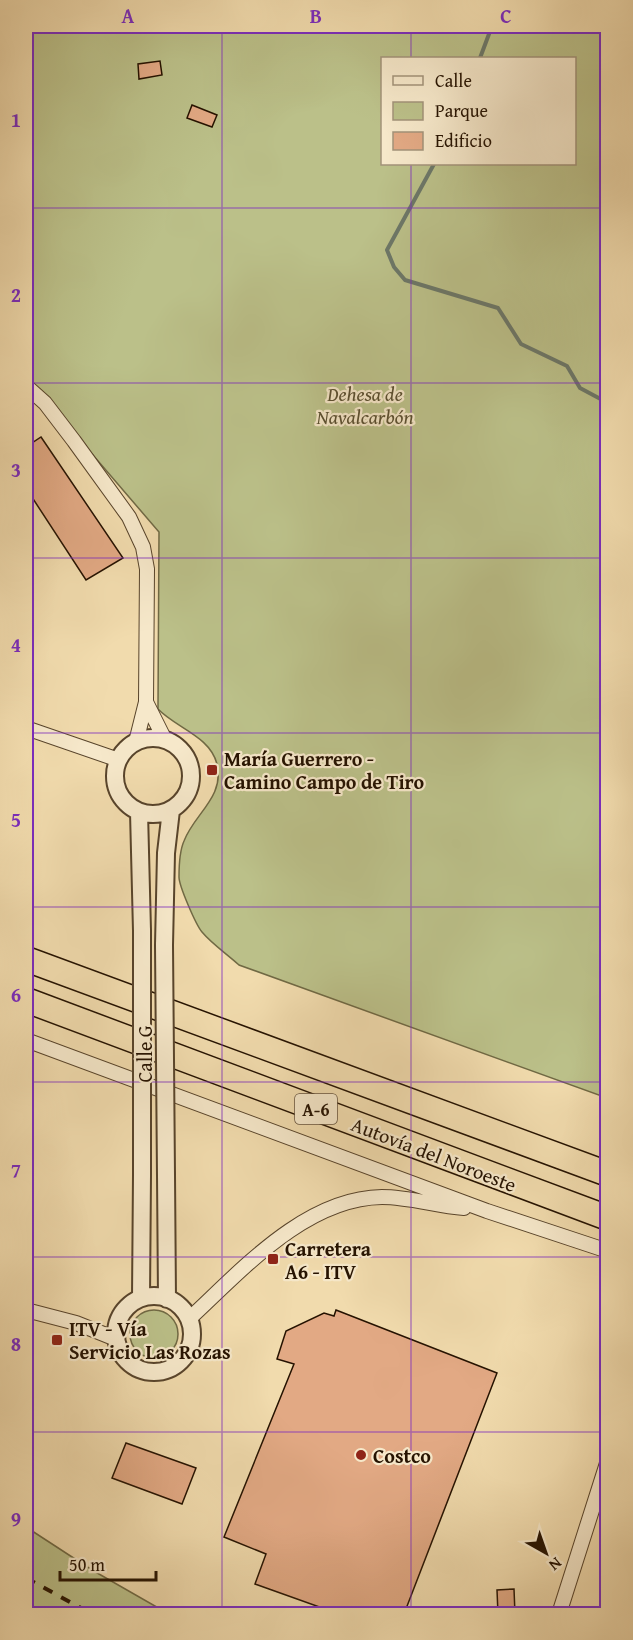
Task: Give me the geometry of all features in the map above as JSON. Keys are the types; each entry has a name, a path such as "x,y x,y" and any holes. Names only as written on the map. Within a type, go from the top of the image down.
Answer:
{"highway":[{"path":"26,952 202,1017 221,1031"},
{"name":"Autovía del Noroeste","path":"26,959 608,1174"},
{"name":"Autovía del Noroeste","path":"26,1000 608,1218"}],"street":[{"path":"26,386 51,410 129,517 140,539 147,569 146,702 136,742 118,760 115,769 117,789 127,805 139,812 156,814 171,810 188,793 191,770 182,751 165,740 154,738 136,742"},
{"path":"146,702 165,740"},
{"path":"26,728 118,760"},
{"name":"Calle G","path":"167,1299 164,930 166,853 171,810"},
{"name":"Calle G","path":"139,812 142,931 141,1299"},
{"path":"26,1040 487,1211 608,1251"},
{"path":"189,1319 277,1242 313,1217 352,1202 381,1197 418,1199 454,1208 487,1211"},
{"path":"154,1296 167,1299 183,1310 189,1319 192,1329 188,1351 182,1360 163,1371 141,1370 129,1364 118,1348 116,1328 124,1310 141,1299 154,1296"},
{"path":"26,1310 76,1323 116,1339"},
{"path":"559,1614 608,1460"}],"green space":[{"name":"Dehesa de Navalcarbón","path":"26,26 607,26 607,1098 239,965 202,932 182,888 179,877 180,859 189,831 213,796 217,786 217,764 213,754 200,739 158,709 159,532 26,377"},
{"path":"154,1310 171,1317 178,1334 171,1351 154,1358 137,1351 130,1334 137,1317"},
{"path":"26,1527 92,1570 169,1614 26,1614"}],"building":[{"path":"160,61 162,75 139,79 138,64"},
{"path":"192,105 217,115 212,127 187,118"},
{"path":"41,437 123,558 86,580 26,488 26,447"},
{"name":"Costco","path":"336,1310 497,1373 404,1614 339,1614 255,1584 266,1554 224,1537 294,1364 277,1359 286,1331 324,1313 334,1316"},
{"path":"126,1443 196,1468 182,1504 112,1478"},
{"path":"514,1589 515,1614 498,1614 497,1590"}],"waterway":[{"path":"480,57 492,26"},
{"path":"433,165 387,250 394,267 405,280 498,308 521,344 567,366 580,388 608,403"}],"railway":[{"path":"26,1578 92,1614"}],"place":[{"name":"María Guerrero - Camino Campo de Tiro","path":"212,770"},
{"name":"Carretera A6 - ITV","path":"273,1259"},
{"name":"ITV - Vía Servicio Las Rozas","path":"57,1340"},
{"name":"Costco","path":"361,1455"}]}
